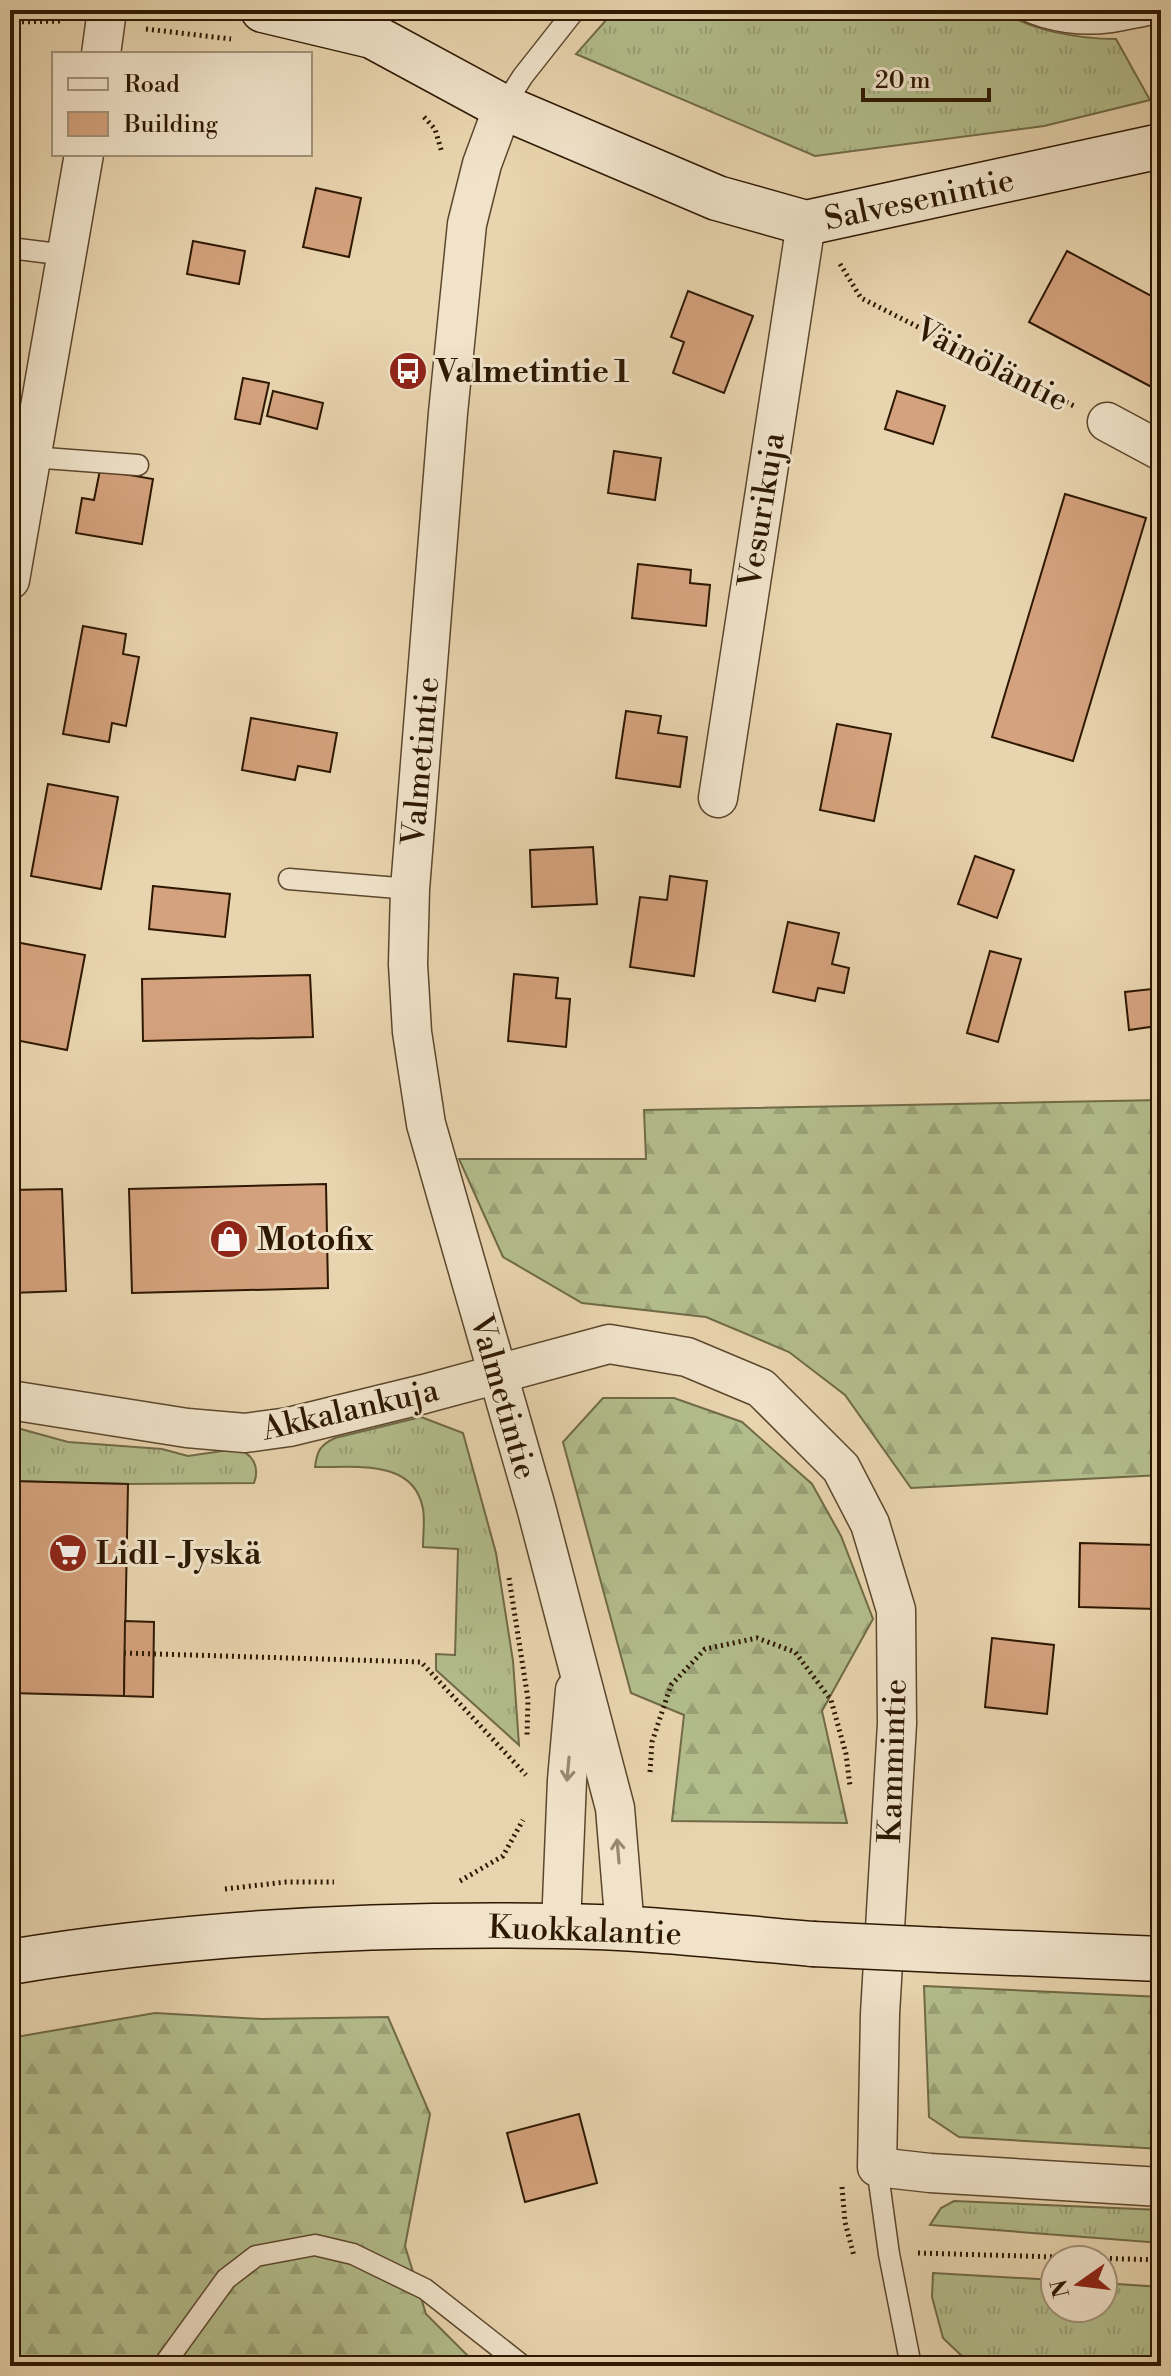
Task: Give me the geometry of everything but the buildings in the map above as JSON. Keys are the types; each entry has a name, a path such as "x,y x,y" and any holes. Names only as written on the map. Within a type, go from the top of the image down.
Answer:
{"main road":[{"path":"251,25 372,36 503,107"},
{"name":"Salvesenintie","path":"503,107 717,198 806,223 1161,146"},
{"name":"Kuokkalantie","path":"10,1962 222,1936 336,1929 561,1926 813,1944 1161,1959"}],"street":[{"name":"Valmetintie","path":"503,107 482,164 467,224 447,429 410,889 408,964 412,1032 426,1124 578,1663 615,1808 625,1929"},
{"path":"10,580 25,440 66,255 84,156"},
{"name":"Vesurikuja","path":"718,798 806,223"},
{"name":"Väinöläntie","path":"1107,422 1161,451"},
{"name":"Kammintie","path":"498,1374 609,1344 687,1357 761,1388 841,1468 870,1524 896,1610 897,1724 880,2014 877,2167"},
{"name":"Akkalankuja","path":"10,1400 187,1428 245,1433 289,1427 498,1374"},
{"name":"Valmetintie","path":"561,1926 567,1780 578,1663"},
{"path":"877,2167 941,2174 1161,2187"}],"lane":[{"path":"503,107 523,76 575,10"},
{"path":"1025,10 1037,16 1083,24 1154,14"},
{"path":"10,248 66,255"},
{"path":"25,440 138,465"},
{"path":"289,879 410,889"},
{"path":"877,2167 889,2254 911,2366"},
{"path":"163,2366 226,2279 256,2256 315,2245 353,2254 425,2289 523,2366"}],"path":[{"path":"10,22 68,21 105,30 251,25"},
{"name":"Väinöläntie","path":"839,262 861,298 1107,422"},
{"path":"615,1808 647,1810 652,1742 671,1685 705,1649 757,1638 795,1652 831,1700 846,1754 852,1799"},
{"path":"124,1653 421,1662 526,1775"},
{"path":"926,2253 1161,2260"}],"green space":[{"path":"615,10 1001,10 1026,23 1056,32 1116,39 1150,100 1044,126 815,156 576,54"},
{"path":"1161,1100 1161,1475 911,1488 845,1395 789,1352 706,1317 582,1303 503,1257 459,1159 646,1159 644,1110"},
{"path":"603,1398 674,1398 742,1422 812,1484 841,1536 873,1619 822,1711 847,1823 672,1821 684,1715 631,1693 563,1442"},
{"path":"421,1417 463,1433 496,1553 513,1661 519,1745 436,1670 436,1654 455,1655 458,1549 423,1547 424,1513 417,1493 408,1481 380,1469 315,1467 320,1449 335,1438"},
{"path":"10,1426 68,1442 162,1449 188,1456 236,1449 251,1457 256,1477 254,1483 10,1481"},
{"path":"924,1986 1161,1997 1161,2149 959,2137 929,2117"},
{"path":"155,2013 262,2019 388,2017 430,2114 405,2246 426,2314 478,2366 10,2366 10,2038"},
{"path":"954,2201 1161,2210 1161,2243 930,2225 941,2208"},
{"path":"933,2273 1039,2279 1039,2324 1119,2324 1119,2284 1161,2287 1161,2366 966,2360 943,2338 932,2297"}],"place":[{"name":"Valmetintie 1","path":"408,371"},
{"name":"Motofix","path":"229,1239"},
{"name":"Lidl - Jyskä","path":"68,1553"}]}
